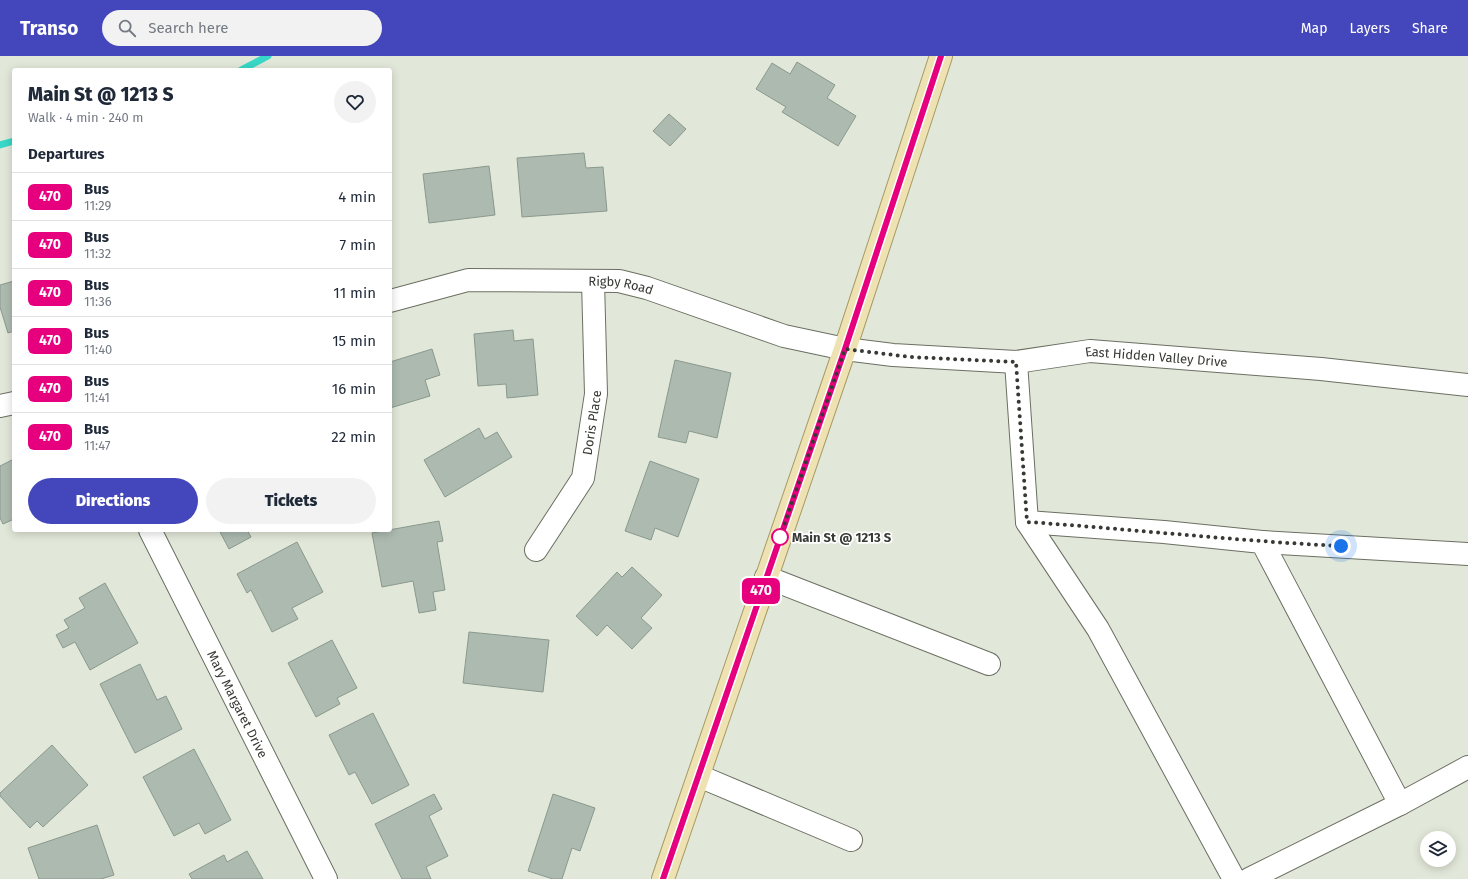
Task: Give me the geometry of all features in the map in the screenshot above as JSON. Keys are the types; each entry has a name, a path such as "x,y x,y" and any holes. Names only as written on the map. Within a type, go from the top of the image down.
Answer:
{"main road":[{"path":"663,879 700,776 766,577 845,349 941,56"}],"street":[{"name":"Rigby Road","path":"392,300 468,280 619,281 647,288 784,336 845,349"},
{"name":"Doris Place","path":"536,550 583,478 596,394 593,281"},
{"name":"East Hidden Valley Drive","path":"845,349 910,357 1016,362 1090,351 1320,369 1468,385"},
{"path":"1016,362 1027,522 1098,629 1234,879"},
{"path":"0,406 12,403"},
{"path":"1027,522 1164,532 1262,542 1468,554"},
{"name":"Mary Margaret Drive","path":"151,532 326,879"},
{"path":"1262,542 1400,804"},
{"path":"766,577 989,664"},
{"path":"1249,879 1400,804 1468,767"},
{"path":"700,776 851,840"}],"building":[{"path":"797,62 835,85 827,98 856,116 838,146 782,112 786,107 756,89 772,63 790,74"},
{"path":"669,114 686,129 670,146 653,131"},
{"path":"584,153 586,168 603,167 607,211 522,217 517,158"},
{"path":"489,166 495,215 429,223 423,174"},
{"path":"12,282 12,332 8,333 0,307 0,285"},
{"path":"513,330 514,341 533,339 538,395 507,398 506,384 478,386 474,334"},
{"path":"432,349 440,375 425,380 430,396 392,407 392,361"},
{"path":"675,360 731,373 717,438 689,431 686,443 658,437"},
{"path":"479,428 485,439 497,432 512,457 445,497 424,460"},
{"path":"12,460 12,520 3,524 0,518 0,466"},
{"path":"650,461 699,479 678,537 655,528 651,540 625,531"},
{"path":"439,521 443,541 437,542 445,590 433,592 436,610 419,613 413,581 382,587 372,533 392,532 392,529"},
{"path":"220,532 248,532 251,537 229,549"},
{"path":"297,542 323,592 292,608 298,619 272,632 251,590 247,593 237,574"},
{"path":"632,567 662,595 641,618 652,628 632,649 607,625 597,636 576,616 617,572 622,577"},
{"path":"105,583 138,643 90,670 75,642 63,648 56,635 69,628 64,620 85,608 79,598"},
{"path":"469,632 549,640 543,692 463,683"},
{"path":"332,640 357,688 337,698 340,704 316,717 288,663"},
{"path":"140,664 157,700 166,696 182,729 135,753 100,684"},
{"path":"373,713 409,785 372,804 355,772 349,775 329,735"},
{"path":"52,745 88,785 43,827 37,821 30,828 0,796 0,793"},
{"path":"194,749 231,820 205,834 199,823 174,836 143,777"},
{"path":"434,794 442,809 429,816 448,856 426,867 431,879 402,879 375,824"},
{"path":"553,794 595,808 580,851 572,848 562,879 553,879 528,871"},
{"path":"97,825 114,875 101,879 39,879 28,848"},
{"path":"247,851 263,879 192,879 189,874 224,855 227,862"}],"waterway":[{"path":"245,68 268,56"},
{"path":"0,145 12,142"}],"bus line":[{"name":"470","path":"663,879 700,776 766,577 845,349 941,56"}],"place":[{"name":"Main St @ 1213 S","path":"780,537"}],"route":[{"path":"780,537 845,349 910,357 1016,362 1027,522 1164,532 1262,542 1341,546"}]}
